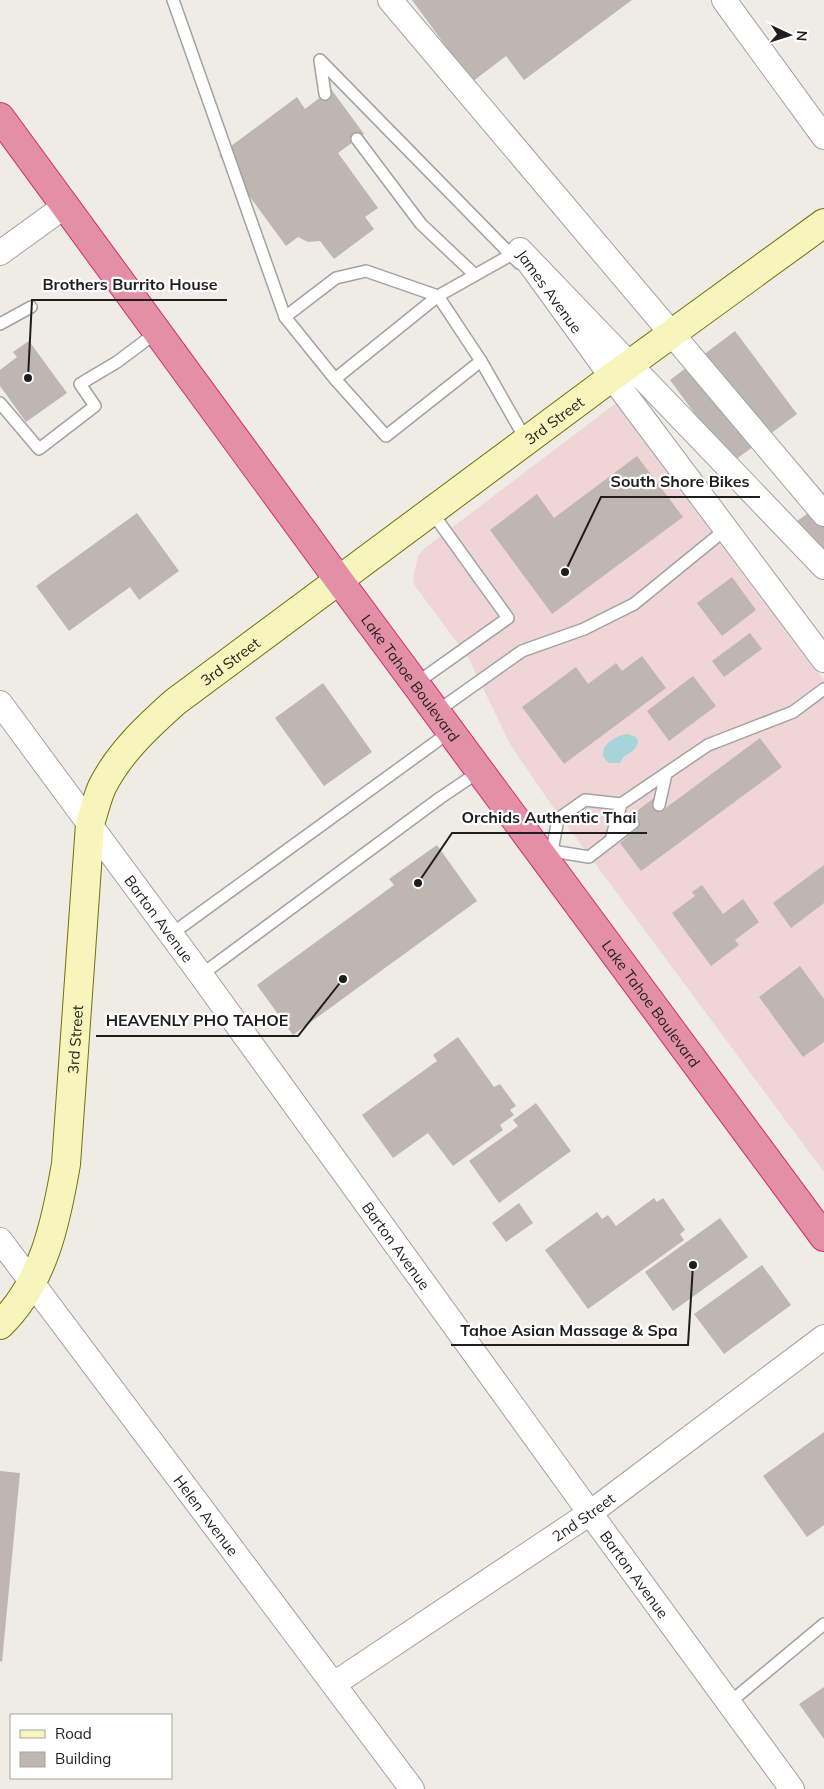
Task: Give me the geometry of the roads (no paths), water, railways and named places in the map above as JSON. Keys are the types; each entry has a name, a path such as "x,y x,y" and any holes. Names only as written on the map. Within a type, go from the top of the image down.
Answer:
{"highway":[{"name":"Lake Tahoe Boulevard","path":"0,117 415,684 548,855 824,1237"}],"street":[{"path":"390,0 824,514"},
{"path":"724,0 824,137"},
{"path":"0,253 65,206"},
{"name":"3rd Street","path":"0,1325 32,1283 46,1254 58,1208 66,1164 90,824 102,788 121,756 148,726 175,702 612,376 824,223"},
{"name":"James Avenue","path":"520,250 824,660"},
{"name":"James Avenue","path":"520,250 824,567"},
{"name":"Barton Avenue","path":"0,703 201,975 590,1514 792,1789"},
{"name":"Helen Avenue","path":"0,1240 412,1789"},
{"name":"2nd Street","path":"334,1684 590,1514 824,1338"}],"lane":[{"path":"173,0 285,317 335,379 386,436 481,361"},
{"path":"325,94 320,60 824,575"},
{"path":"357,139 422,224 475,275"},
{"path":"335,379 438,296 520,250"},
{"path":"285,317 336,278 366,271 438,296 481,361 526,440"},
{"path":"0,324 31,307"},
{"path":"0,403 39,449 96,406 80,384 117,362 158,332"},
{"path":"415,684 508,618 431,511"},
{"path":"170,935 444,722 522,652 584,629 634,604 726,529"},
{"path":"633,823 589,857 548,855 558,819 584,800 621,804 708,745 793,712 824,689"},
{"path":"201,975 480,770"},
{"path":"659,805 666,774"},
{"path":"611,840 621,804"},
{"path":"729,1703 824,1624"}],"water":[{"path":"627,734 634,736 638,740 637,745 620,763 609,763 603,753 607,744"}],"place":[{"name":"Brothers Burrito House","path":"28,378"},
{"name":"South Shore Bikes","path":"565,572"},
{"name":"Orchids Authentic Thai","path":"418,883"},
{"name":"HEAVENLY PHO TAHOE","path":"343,979"},
{"name":"Tahoe Asian Massage & Spa","path":"693,1265"}]}
